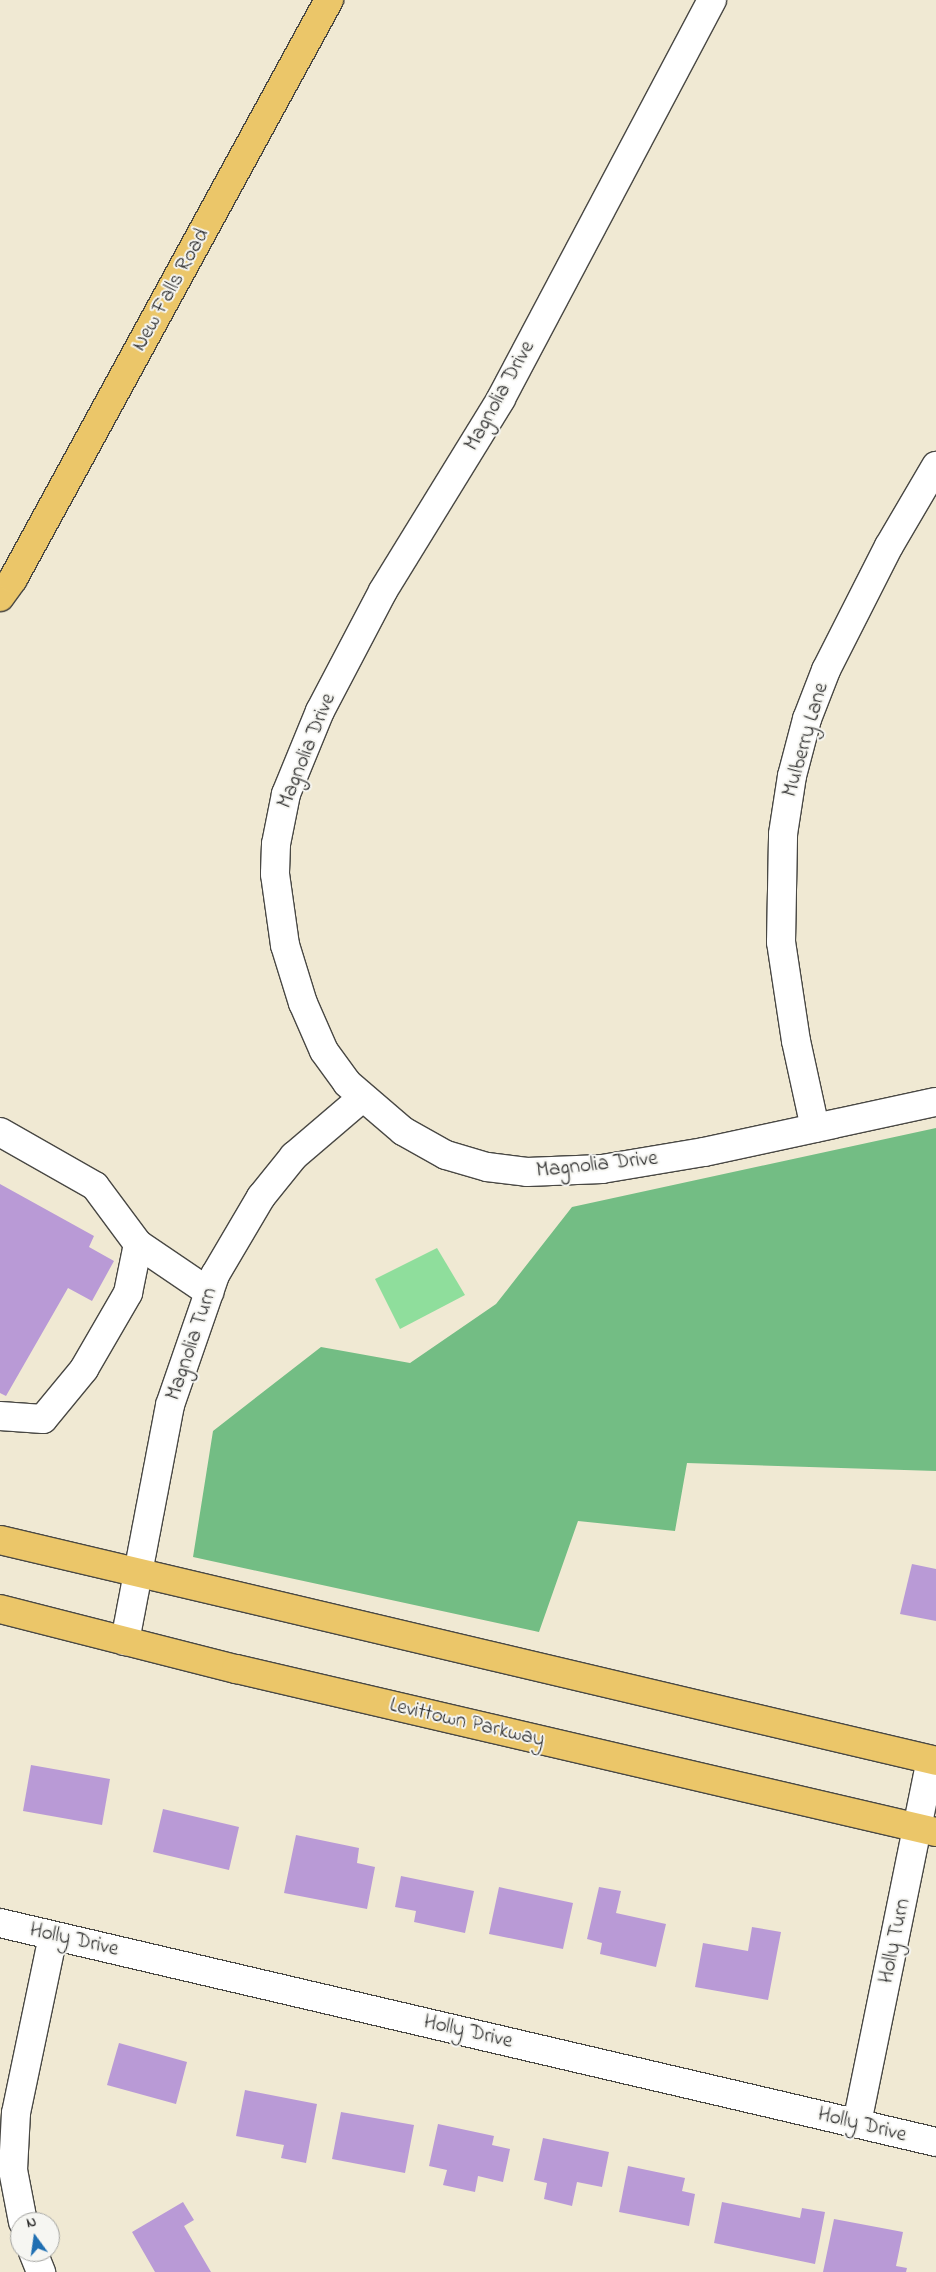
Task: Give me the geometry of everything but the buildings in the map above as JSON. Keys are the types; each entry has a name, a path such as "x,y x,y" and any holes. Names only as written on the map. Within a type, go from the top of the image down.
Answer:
{"main road":[{"name":"New Falls Road","path":"0,620 7,588 329,0"},
{"path":"0,1540 934,1760"},
{"name":"Levittown Parkway","path":"0,1609 125,1641 927,1830"}],"street":[{"name":"Magnolia Drive","path":"712,0 501,399 383,591 320,711 286,794 276,844 275,874 284,945 303,1003 324,1051 362,1098 403,1131 446,1155 487,1167 527,1172 602,1169 815,1128 936,1102"},
{"name":"Mulberry Lane","path":"815,1128 796,1041 781,942 783,834 792,776 807,719 826,670 889,546 936,466"},
{"name":"Magnolia Turn","path":"125,1641 170,1405 215,1275 261,1197 294,1156 362,1098"},
{"path":"0,1132 95,1186 138,1244 209,1292"},
{"path":"0,1416 44,1419 84,1369 128,1293 138,1244"},
{"name":"Holly Turn","path":"857,2123 927,1830 934,1760"},
{"name":"Holly Drive","path":"0,1923 936,2142"},
{"path":"21,2212 13,2170 16,2113 53,1936"}],"green space":[{"path":"936,1128 936,1471 687,1463 675,1531 578,1521 539,1632 193,1557 213,1431 321,1347 410,1363 496,1304 572,1207"},
{"path":"437,1248 465,1295 400,1329 375,1279"}]}
